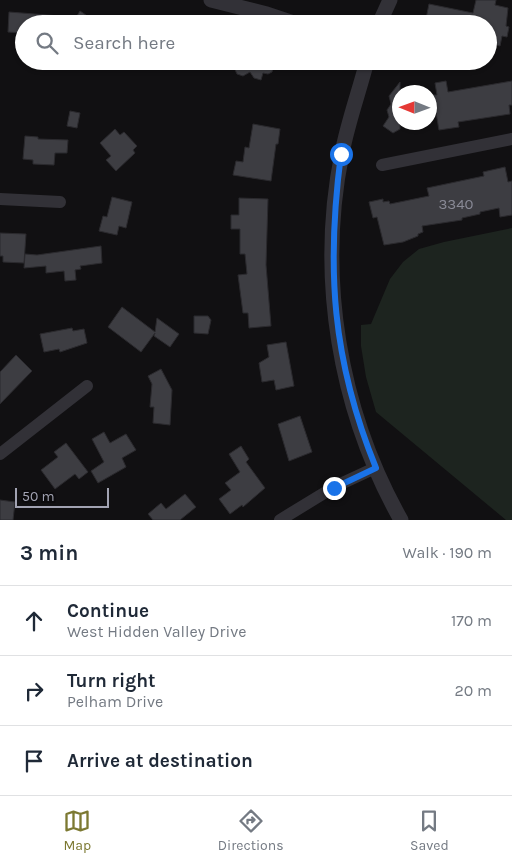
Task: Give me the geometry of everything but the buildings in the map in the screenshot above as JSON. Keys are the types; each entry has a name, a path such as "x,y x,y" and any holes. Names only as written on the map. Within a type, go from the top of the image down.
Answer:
{"street":[{"path":"211,0 271,15"},
{"path":"383,15 390,0"},
{"path":"364,70 341,154 333,237 333,284 336,328 353,408 376,468 401,520"},
{"path":"382,165 512,138"},
{"path":"0,199 60,202"},
{"path":"0,454 87,386"},
{"path":"280,520 334,488 376,468"}],"shaded area":[{"path":"512,228 512,520 506,520 376,412 366,377 361,346 361,325 371,324 390,279 403,262 419,249"}],"route":[{"path":"334,488 376,468 353,408 336,328 333,284 333,237 341,154"}]}
